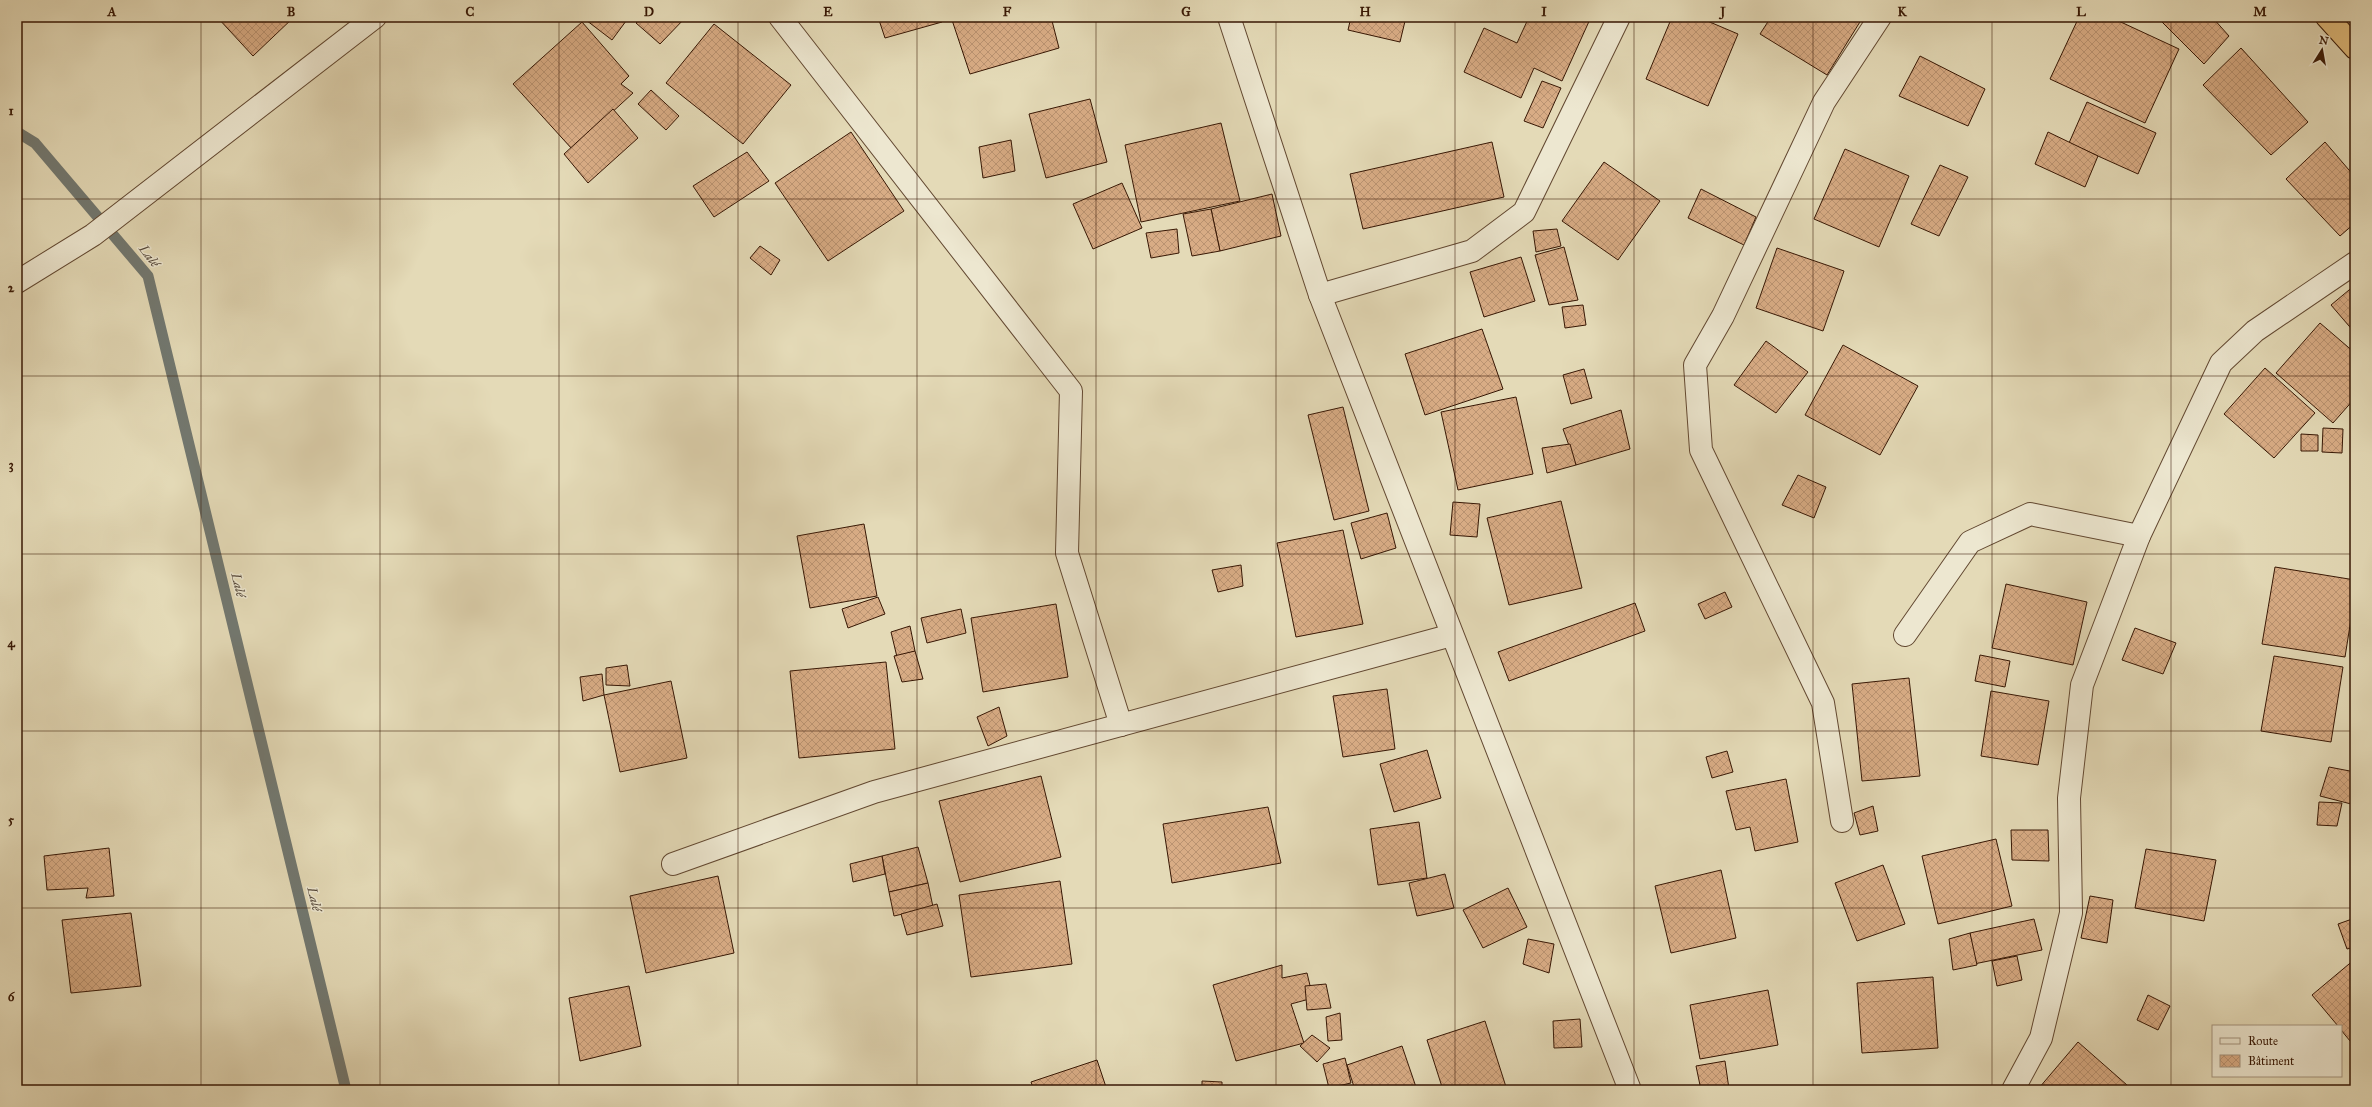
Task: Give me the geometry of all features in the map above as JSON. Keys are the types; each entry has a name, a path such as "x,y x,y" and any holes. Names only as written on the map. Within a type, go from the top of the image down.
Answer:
{"highway":[{"path":"2327,17 2355,48"}],"street":[{"path":"17,282 93,235 375,17"},
{"path":"780,17 1071,391 1067,553 1121,725"},
{"path":"1229,17 1320,296 1630,1090"},
{"path":"1320,296 1472,251 1524,212 1620,17"},
{"path":"1842,821 1823,703 1701,450 1695,365 1723,316 1824,102 1880,17"},
{"path":"2013,1090 2041,1038 2071,913 2069,798 2082,685 2138,536 2222,363 2255,331 2355,263"},
{"path":"1905,635 1970,542 2030,514 2138,536"},
{"path":"673,864 874,792 1452,635"}],"building":[{"path":"217,17 294,17 253,56"},
{"path":"582,17 629,17 612,40"},
{"path":"643,17 686,17 660,44 636,23"},
{"path":"878,17 941,17 942,22 885,38"},
{"path":"951,17 1051,17 1059,48 970,74"},
{"path":"1351,17 1406,17 1400,42 1348,30"},
{"path":"1529,17 1591,17 1562,81 1534,68 1521,98 1464,72 1484,28 1517,43"},
{"path":"1672,17 1698,17 1738,34 1708,106 1646,79"},
{"path":"1771,17 1863,17 1827,75 1760,34"},
{"path":"2079,17 2110,17 2179,49 2145,123 2050,79"},
{"path":"2157,17 2212,17 2229,36 2204,64"},
{"path":"582,22 629,76 621,84 633,93 572,149 513,84"},
{"path":"714,24 791,85 743,144 666,83"},
{"path":"2241,48 2308,122 2271,155 2203,85"},
{"path":"1920,56 1985,89 1968,126 1899,96"},
{"path":"1542,81 1561,88 1543,128 1524,121"},
{"path":"651,90 679,116 666,130 638,104"},
{"path":"1090,99 1107,162 1046,178 1029,114"},
{"path":"2087,102 2156,133 2138,174 2069,143"},
{"path":"613,109 638,138 588,183 564,154"},
{"path":"1221,123 1240,201 1141,222 1125,145"},
{"path":"851,132 904,211 828,261 775,183"},
{"path":"2048,132 2098,156 2085,187 2035,164"},
{"path":"1011,140 1015,171 983,178 979,147"},
{"path":"1492,142 1504,197 1363,229 1350,174"},
{"path":"2325,142 2355,177 2355,223 2340,236 2286,179"},
{"path":"1845,149 1909,176 1879,247 1814,219"},
{"path":"747,152 769,181 714,217 693,186"},
{"path":"1604,162 1660,201 1618,260 1562,221"},
{"path":"1940,165 1968,177 1939,236 1911,224"},
{"path":"1122,183 1142,228 1093,249 1073,204"},
{"path":"1701,189 1756,217 1744,245 1688,218"},
{"path":"1272,194 1281,236 1220,251 1211,209"},
{"path":"1211,209 1220,251 1192,256 1183,214"},
{"path":"1177,229 1179,253 1151,258 1146,233"},
{"path":"1557,229 1561,246 1536,252 1533,231"},
{"path":"760,246 780,260 771,275 750,258"},
{"path":"1564,247 1578,300 1549,305 1535,255"},
{"path":"1777,248 1844,271 1823,331 1756,308"},
{"path":"1521,257 1535,301 1484,317 1470,272"},
{"path":"2355,285 2355,333 2331,305"},
{"path":"1583,305 1586,325 1565,328 1562,307"},
{"path":"2320,323 2355,353 2355,398 2333,423 2276,373"},
{"path":"1482,329 1503,389 1425,415 1405,354"},
{"path":"1766,341 1808,372 1776,413 1734,385"},
{"path":"1843,345 1918,386 1880,455 1805,415"},
{"path":"2265,368 2315,413 2274,458 2224,414"},
{"path":"1584,369 1592,398 1571,404 1563,375"},
{"path":"1516,397 1533,474 1458,490 1441,412"},
{"path":"1343,407 1369,511 1334,520 1308,415"},
{"path":"1621,410 1630,449 1576,465 1563,429"},
{"path":"2323,428 2343,429 2342,453 2322,452"},
{"path":"2301,434 2318,435 2318,451 2301,451"},
{"path":"1570,444 1576,465 1547,473 1542,448"},
{"path":"1798,475 1826,487 1814,518 1782,505"},
{"path":"1561,501 1582,588 1509,605 1487,518"},
{"path":"1453,502 1480,504 1477,537 1450,535"},
{"path":"1387,513 1396,548 1361,559 1351,523"},
{"path":"864,524 877,596 810,608 797,536"},
{"path":"1343,530 1363,624 1296,637 1277,543"},
{"path":"1241,565 1243,586 1218,592 1212,570"},
{"path":"2275,567 2355,580 2355,594 2345,657 2262,644"},
{"path":"2006,584 2087,602 2073,665 1992,648"},
{"path":"1725,592 1732,607 1705,619 1698,604"},
{"path":"878,597 885,614 848,628 842,609"},
{"path":"1635,603 1645,631 1509,681 1498,652"},
{"path":"1056,604 1068,677 983,692 971,618"},
{"path":"961,609 966,633 927,643 921,618"},
{"path":"910,626 915,651 897,657 891,632"},
{"path":"2135,628 2176,643 2163,674 2122,660"},
{"path":"915,651 923,679 902,682 894,656"},
{"path":"1980,655 2010,661 2005,687 1975,681"},
{"path":"2274,656 2343,667 2331,742 2261,731"},
{"path":"886,662 895,749 799,758 790,671"},
{"path":"627,665 630,686 606,685 606,668"},
{"path":"602,674 604,695 583,701 580,677"},
{"path":"1909,678 1920,776 1862,781 1852,684"},
{"path":"671,681 687,758 620,772 604,695"},
{"path":"1387,689 1395,749 1343,757 1333,696"},
{"path":"1991,691 2049,701 2038,765 1981,756"},
{"path":"999,707 1007,736 988,746 977,717"},
{"path":"1427,750 1441,798 1394,812 1380,764"},
{"path":"1727,751 1733,772 1712,778 1706,757"},
{"path":"2329,767 2355,772 2355,805 2320,796"},
{"path":"1041,776 1061,857 960,882 939,801"},
{"path":"1786,779 1798,842 1755,851 1750,827 1736,830 1726,791"},
{"path":"2319,802 2342,803 2337,826 2317,825"},
{"path":"1873,806 1878,831 1860,835 1854,813"},
{"path":"1268,807 1281,863 1172,883 1163,824"},
{"path":"1419,822 1427,878 1378,885 1370,829"},
{"path":"2011,830 2048,830 2049,861 2012,860"},
{"path":"1996,839 2012,906 1938,924 1922,856"},
{"path":"918,847 928,883 889,892 882,856"},
{"path":"109,848 114,896 86,898 88,888 47,890 44,856"},
{"path":"2146,849 2216,860 2204,921 2135,908"},
{"path":"882,856 885,874 853,882 850,864"},
{"path":"1883,865 1905,924 1857,941 1835,883"},
{"path":"1721,870 1736,938 1671,953 1655,886"},
{"path":"1445,874 1454,908 1417,916 1409,883"},
{"path":"718,876 734,953 646,973 630,896"},
{"path":"1060,881 1072,964 971,977 959,895"},
{"path":"928,883 933,907 894,916 889,892"},
{"path":"1508,888 1527,927 1483,948 1463,910"},
{"path":"2090,896 2113,900 2107,943 2081,938"},
{"path":"937,904 943,926 907,935 901,914"},
{"path":"131,913 141,986 71,993 62,920"},
{"path":"2355,918 2355,947 2347,949 2338,924"},
{"path":"2034,919 2042,950 1974,964 1970,933"},
{"path":"1970,933 1977,965 1953,970 1949,939"},
{"path":"1528,939 1554,944 1549,973 1523,964"},
{"path":"2017,956 2022,980 1997,986 1992,961"},
{"path":"2355,959 2355,1047 2342,1031 2342,1025 2337,1025 2312,995"},
{"path":"1282,965 1282,978 1307,973 1313,998 1291,1004 1304,1043 1236,1061 1213,985"},
{"path":"1933,977 1938,1048 1862,1053 1857,983"},
{"path":"1326,984 1331,1008 1307,1010 1305,986"},
{"path":"629,986 641,1046 580,1061 569,998"},
{"path":"1768,990 1778,1045 1700,1059 1690,1005"},
{"path":"2148,995 2170,1006 2158,1030 2137,1020"},
{"path":"1340,1013 1342,1040 1328,1041 1326,1017"},
{"path":"1580,1019 1582,1047 1554,1048 1553,1021"},
{"path":"1485,1021 1507,1090 1443,1090 1427,1040"},
{"path":"1312,1035 1330,1048 1317,1062 1300,1046"},
{"path":"2078,1042 2127,1085 2123,1090 2039,1088"},
{"path":"1402,1046 1417,1090 1355,1090 1347,1065"},
{"path":"1345,1058 1351,1083 1329,1088 1323,1064"},
{"path":"1097,1060 1107,1090 1034,1090 1031,1082"},
{"path":"1725,1061 1729,1089 1701,1090 1696,1066"},
{"path":"1202,1081 1222,1082 1222,1090 1202,1090"}],"waterway":[{"name":"Lalé","path":"17,132 35,143 148,276 346,1090"}]}
